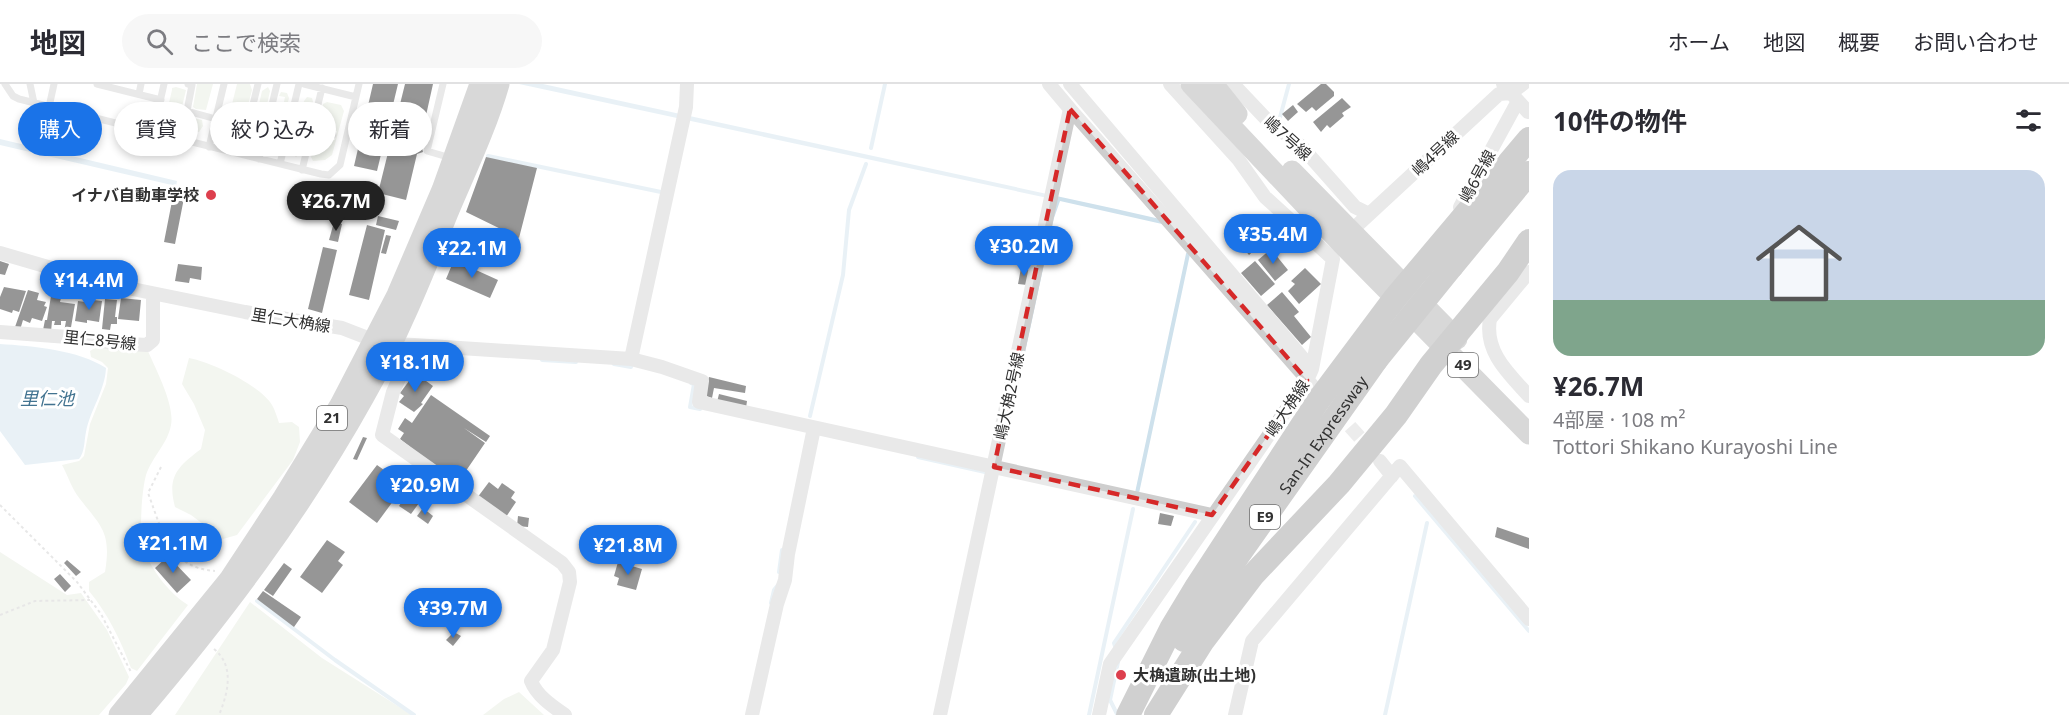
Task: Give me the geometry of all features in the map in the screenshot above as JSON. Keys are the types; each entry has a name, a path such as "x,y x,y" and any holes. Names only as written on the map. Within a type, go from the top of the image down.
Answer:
{"highway":[{"path":"1156,715 1171,629 1234,526 1318,401 1400,292 1448,262 1497,175 1529,139"},
{"name":"San-In Expressway","path":"1142,715 1198,616 1237,557 1379,362 1448,262 1529,173"},
{"name":"San-In Expressway","path":"1448,262 1529,184"},
{"path":"1128,715 1202,642 1253,575 1346,476 1396,415 1449,342 1508,272 1529,241"},
{"name":"San-In Expressway","path":"1150,715 1162,680"}],"main road":[{"name":"21","path":"137,715 198,644 280,533 360,406 397,295 442,190 480,84"},
{"name":"21","path":"118,715 229,580 340,405 383,342 451,207 499,84"},
{"name":"49","path":"1191,84 1342,245 1400,292 1529,418"},
{"name":"49","path":"1213,84 1342,245"},
{"name":"49","path":"1449,342 1529,434"}],"street":[{"path":"631,359 686,107 687,84"},
{"path":"1049,84 1311,379"},
{"path":"1070,84 1311,379"},
{"path":"1170,84 1238,159 1265,196 1342,245"},
{"name":"嶋7号線","path":"1233,84 1267,120 1301,146 1355,207 1369,214"},
{"name":"嶋4号線","path":"1342,245 1369,214 1499,94 1511,92 1524,84"},
{"path":"1511,92 1528,112"},
{"name":"嶋6号線","path":"1448,262 1511,92"},
{"name":"嶋大桷2号線","path":"940,715 1071,109"},
{"name":"嶋大桷線","path":"1099,715 1110,664 1212,515 1311,379 1342,245"},
{"name":"里仁大桷線","path":"0,253 57,271 153,294 342,328 383,342 631,359 702,381 699,402 814,428"},
{"path":"1529,272 1490,319 1489,329 1498,363 1529,396"},
{"name":"里仁8号線","path":"0,332 147,345 153,340 153,294"},
{"path":"414,345 393,392 381,435 553,557 569,572 570,582 553,650 531,681 533,688 565,715"},
{"path":"752,715 777,604 785,580 788,554 814,428 1212,515"},
{"path":"1380,461 1396,471 1529,619"},
{"path":"1235,715 1252,641 1396,471"}],"lane":[{"path":"5,84 13,96 31,102"},
{"path":"30,84 34,102"},
{"path":"50,102 53,84"},
{"path":"97,84 161,100 164,84"},
{"path":"139,94 141,84"},
{"path":"188,84 192,85 187,111 210,117"},
{"path":"220,102 224,84"},
{"path":"254,102 258,84"},
{"path":"259,159 277,84"},
{"path":"280,164 306,84 356,97"},
{"path":"248,156 329,175 340,165 359,84"},
{"path":"443,84 427,151 453,159"},
{"path":"198,144 209,147 210,143"},
{"path":"302,170 306,156"}],"path":[{"path":"161,467 148,493 165,539 178,557 189,566 202,570 221,571"},
{"path":"0,505 58,561 91,600 107,624 135,680"},
{"path":"0,615 35,601 91,600"},
{"path":"198,644 215,650 226,667 228,677 226,697 219,715"}],"highlighted area":[{"path":"1070,109 1307,380 1212,515 994,467"}],"shaded area":[{"path":"197,84 213,84 206,110 198,109 198,102 194,102"},
{"path":"237,84 250,84 252,90 249,102 232,102"},
{"path":"268,87 270,91 268,102 259,102 262,91"},
{"path":"172,88 186,90 183,102 169,102"},
{"path":"281,92 287,93 288,102 284,102 285,97 279,96"},
{"path":"307,97 312,98 313,102 304,102"},
{"path":"336,104 341,105 344,111 336,140"},
{"path":"198,119 202,120 203,126 199,132"},
{"path":"331,156 325,160 313,161 311,157"},
{"path":"104,347 148,351 164,388 171,417 167,438 146,475 141,529 149,562 167,586 188,605 137,671 131,668 113,628 89,591 89,582 105,572 107,547 105,537 98,522 75,491 62,465 79,461 84,456 90,424 106,384 108,368 91,357 90,351"},
{"path":"189,358 222,369 246,382 266,397 279,423 292,422 299,427 300,442 293,460 237,535 223,539 191,515 175,507 173,497 173,480 180,467 201,449 205,430 182,384"},
{"path":"0,552 67,595 81,593 107,630 129,677 126,684 99,715 0,715"},
{"path":"250,602 322,658 412,715 175,715"},
{"path":"519,692 544,715 483,715 504,699"}],"water":[{"path":"519,84 543,84 1116,209 1160,219 1162,224 1060,201 1054,218 1023,362 1021,362 1057,200"},
{"path":"0,139 18,143 18,149 0,145"},
{"path":"47,156 72,156 177,181 176,186"},
{"name":"里仁池","path":"0,344 69,353 106,368 103,385 88,424 79,459 25,465 0,431"}],"building":[{"path":"373,84 398,84 394,102 369,102"},
{"path":"405,84 433,84 429,102 401,102"},
{"path":"1321,84 1326,84 1334,92 1334,96 1316,111 1312,107 1306,112 1297,104"},
{"path":"1342,98 1351,107 1342,113 1344,116 1330,128 1327,125 1321,132 1313,122"},
{"path":"1293,105 1298,112 1288,121 1282,114"},
{"path":"356,156 381,156 377,171 354,166"},
{"path":"387,156 417,156 406,200 378,193"},
{"path":"486,157 537,168 519,238 466,212"},
{"path":"173,196 184,198 175,244 164,242"},
{"path":"378,216 399,221 396,230 376,225"},
{"path":"1266,217 1278,229 1249,255 1237,241 1243,237 1235,227 1243,220 1251,229"},
{"path":"334,222 342,224 338,242 329,240"},
{"path":"367,225 385,230 369,300 349,295"},
{"path":"386,235 391,236 386,254 381,253"},
{"path":"323,247 337,250 322,313 308,309"},
{"path":"1271,249 1288,270 1275,281 1258,260"},
{"path":"454,260 498,280 490,298 446,279"},
{"path":"0,261 9,264 5,275 0,274"},
{"path":"1255,261 1275,284 1261,296 1241,273"},
{"path":"178,264 202,267 201,280 190,278 189,283 175,281"},
{"path":"1021,268 1030,270 1027,285 1018,284"},
{"path":"1305,268 1321,284 1299,304 1288,291 1295,284 1291,281"},
{"path":"4,287 26,291 19,312 13,310 12,313 0,309 0,297"},
{"path":"28,290 39,293 37,300 46,302 44,306 47,307 42,321 32,318 30,323 23,320 20,330 15,327"},
{"path":"52,290 58,291 57,298 61,298 60,302 75,304 70,333 64,332 66,321 61,321 61,325 54,325 55,321 52,321 51,332 43,330"},
{"path":"1282,292 1299,312 1294,316 1311,337 1302,345 1267,305"},
{"path":"121,298 141,300 139,321 118,319"},
{"path":"105,299 117,300 115,317 117,317 117,324 111,324 110,330 102,329"},
{"path":"93,300 102,301 99,322 75,321 78,301 93,303"},
{"path":"415,373 433,386 421,403 423,404 414,412 399,402 404,396 400,393"},
{"path":"709,377 746,386 745,393 714,388 712,398 704,395"},
{"path":"719,394 747,401 746,408 717,402"},
{"path":"431,395 490,436 486,442 464,428 485,443 457,484 400,439 404,433 398,429 405,418 412,423"},
{"path":"363,437 367,438 357,460 353,459"},
{"path":"377,465 405,485 377,523 349,502"},
{"path":"489,482 498,489 502,483 515,492 511,498 516,502 506,517 477,498"},
{"path":"407,494 419,503 411,514 399,506"},
{"path":"423,508 433,516 428,524 417,516"},
{"path":"1160,513 1174,516 1171,526 1158,524"},
{"path":"518,516 529,518 528,527 517,526"},
{"path":"1497,527 1529,538 1529,549 1495,537"},
{"path":"195,531 207,540 197,556 183,546"},
{"path":"327,540 345,552 338,561 343,565 322,593 300,577"},
{"path":"168,556 191,580 177,593 155,568"},
{"path":"67,560 81,572 76,576 64,563"},
{"path":"618,562 642,569 636,590 617,585 619,578 614,576"},
{"path":"284,563 292,569 273,596 264,590"},
{"path":"60,574 71,586 65,592 54,579"},
{"path":"263,591 301,617 294,627 257,599"},
{"path":"454,632 461,636 453,646 446,640"}],"waterway":[{"path":"871,148 885,84"},
{"path":"1284,125 1279,121 1289,84"},
{"path":"488,156 661,192"},
{"path":"810,416 843,275 849,210 866,164"},
{"path":"1137,493 1188,254"},
{"path":"542,360 576,362"},
{"path":"614,364 631,367"},
{"path":"691,383 694,384 690,407 700,409"},
{"path":"918,457 985,472"},
{"path":"1415,496 1529,631"},
{"path":"1089,715 1133,509"},
{"path":"1116,649 1114,643 1195,522"},
{"path":"1385,715 1427,523"},
{"path":"779,572 782,550"},
{"path":"771,603 774,590 778,585"},
{"path":"257,601 335,660 414,715"},
{"path":"1118,662 1110,700 1117,714 1120,715"}],"tunnel":[{"path":"1336,411 1373,452"}],"place":[{"name":"イナバ自動車学校","path":"211,195"},
{"name":"大桷遺跡(出土地)","path":"1121,675"}]}
